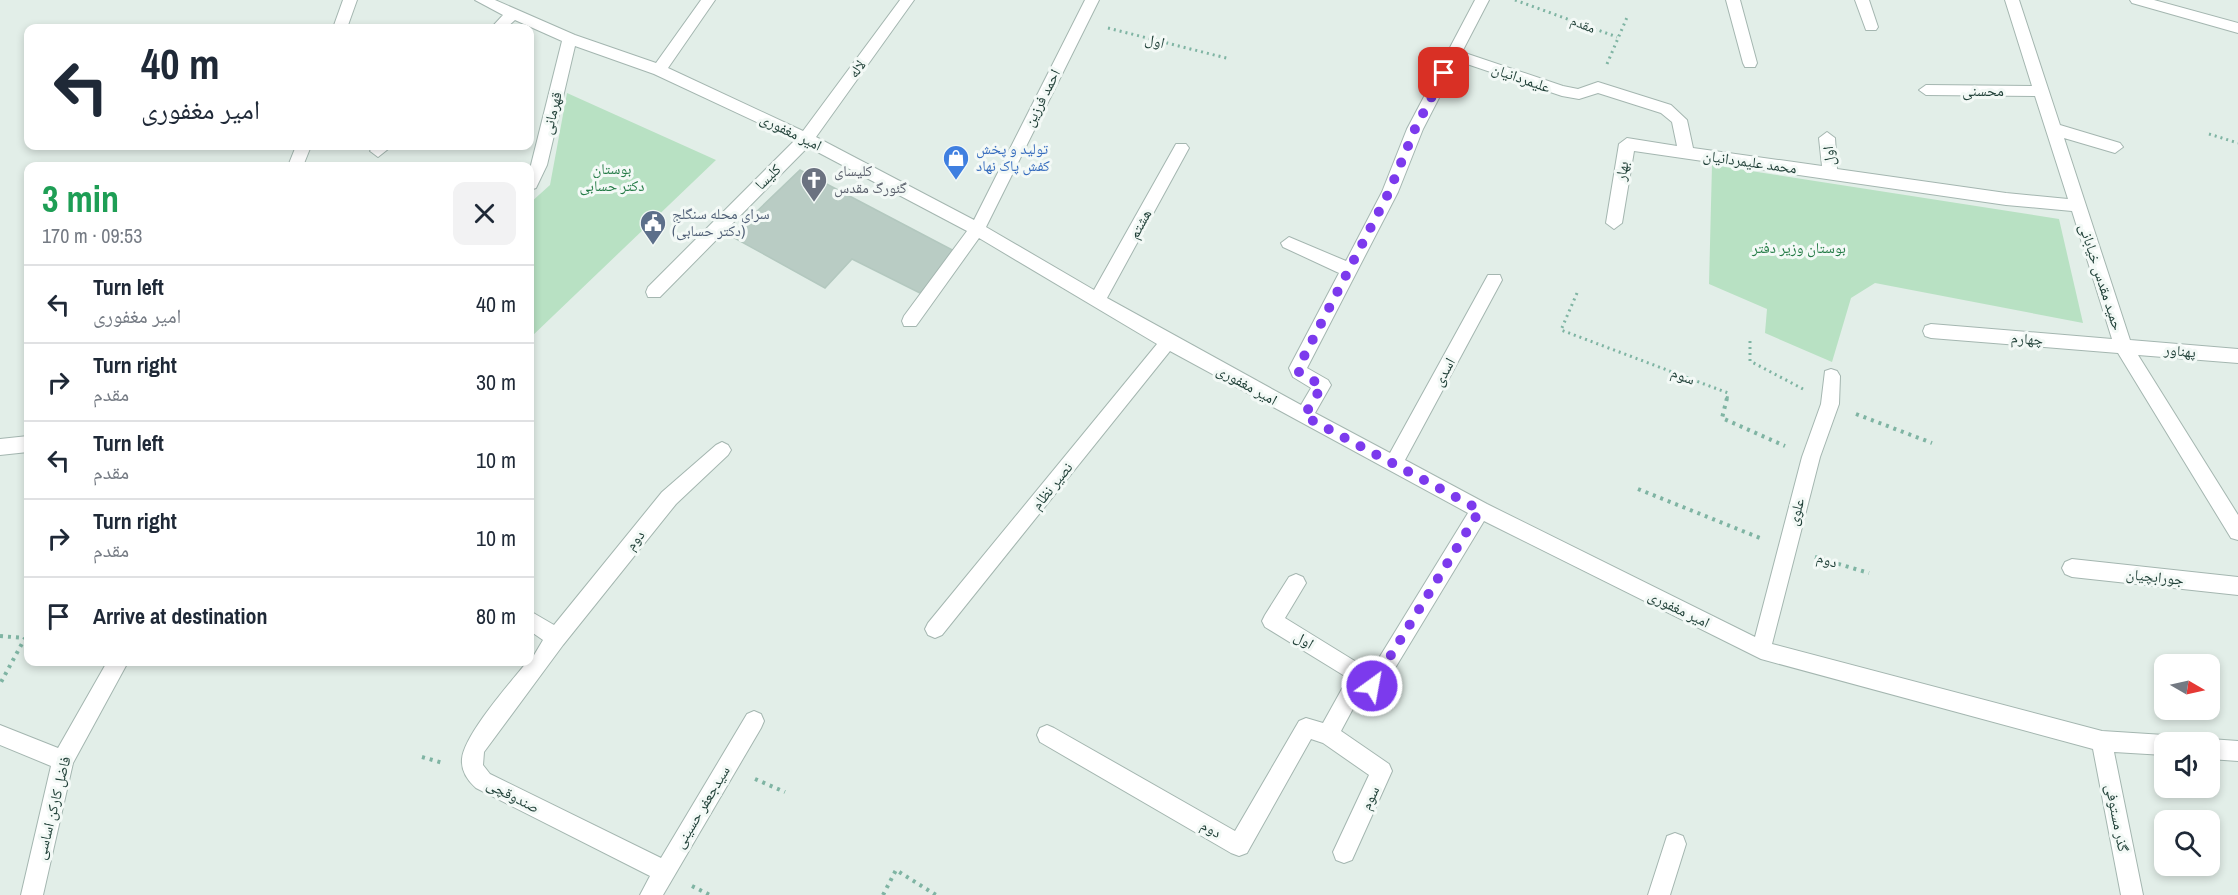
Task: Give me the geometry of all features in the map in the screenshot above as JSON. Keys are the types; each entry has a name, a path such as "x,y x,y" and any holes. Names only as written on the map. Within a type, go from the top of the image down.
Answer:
{"street":[{"path":"341,24 350,0"},
{"name":"امیر مغفوری","path":"482,0 570,39 659,70 806,139 977,229 1168,342 1304,416 1480,510 1761,650 2102,741 2154,745"},
{"path":"659,70 708,0"},
{"name":"لاله","path":"806,139 908,0"},
{"name":"احمد فرزین","path":"910,321 977,229 1092,0"},
{"path":"1304,416 1322,386 1299,372 1298,368 1347,269 1389,192 1415,129 1482,0"},
{"path":"1733,0 1750,63"},
{"path":"1862,0 1871,27"},
{"name":"حمید مقدس خیابانی","path":"2012,0 2123,346 2238,532"},
{"path":"2137,0 2189,7 2238,28 2238,45"},
{"path":"502,24 514,13"},
{"name":"قهرمانی","path":"534,174 570,39"},
{"name":"علیمردانیان","path":"1453,54 1562,92 1594,90"},
{"name":"محمد علیمردانیان","path":"1594,90 1673,113 1679,120 1686,152 2006,199 2078,206"},
{"name":"محسنی","path":"1926,90 2041,91"},
{"path":"2053,129 2115,147"},
{"name":"اول","path":"1827,138 1830,174"},
{"name":"کلیسا","path":"654,292 806,139"},
{"name":"بهار","path":"1614,223 1627,144 1686,152"},
{"name":"هشتم","path":"1098,299 1181,148"},
{"path":"1290,243 1347,269"},
{"name":"اسدی","path":"1394,463 1494,280"},
{"name":"چهارم","path":"1931,331 2123,346"},
{"name":"نصیر نظام","path":"935,629 1168,342"},
{"name":"پهناور","path":"2123,346 2238,356"},
{"name":"علوی","path":"1761,650 1811,458 1830,404 1831,376"},
{"path":"0,447 24,444"},
{"name":"دوم","path":"556,638 669,498 722,450"},
{"path":"1328,734 1367,680 1480,510"},
{"name":"جورابچیان","path":"2072,568 2238,586"},
{"name":"اول","path":"1296,583 1272,621 1367,680"},
{"path":"534,624 556,638"},
{"name":"صندوقچی","path":"556,638 475,747 471,759 473,772 483,782 663,871"},
{"name":"فاضل کارکن اساسی","path":"32,895 63,760 116,666"},
{"name":"سیدجعفر حسینی","path":"651,895 663,871 754,721"},
{"name":"دوم","path":"1047,735 1239,845 1306,728 1328,734"},
{"name":"سوم","path":"1328,734 1382,771 1344,852"},
{"path":"0,735 63,760"},
{"name":"گذر مستوفی","path":"2102,741 2132,895"},
{"path":"2220,750 2238,751"},
{"path":"1659,895 1675,844"}],"path":[{"name":"مقدم","path":"1515,0 1617,37 1628,15"},
{"name":"اول","path":"1082,20 1230,58"},
{"path":"2209,134 2238,143"},
{"name":"سوم","path":"1577,293 1561,330 1728,393 1722,418 1811,458"},
{"path":"1750,341 1750,361 1830,404 1932,443"},
{"path":"1638,489 1786,548"},
{"name":"دوم","path":"1786,548 1869,573"},
{"path":"0,636 24,638"},
{"path":"0,684 24,640"},
{"path":"883,895 896,870 936,895"}],"green space":[{"name":"بوستان دکتر حسابی","path":"567,93 716,160 534,334 534,199 550,185"},
{"name":"بوستان وزیر دفتر","path":"1712,165 2059,219 2083,323 1875,283 1851,298 1832,362 1765,333 1767,309 1709,284"}],"building":[{"name":"کلیسای گئورگ مقدس","path":"800,170 958,253 920,293 852,259 825,288 731,236"}],"place":[{"name":"تولید و پخش کفش پاک نهاد","path":"956,181"},
{"name":"کلیسای گئورگ مقدس","path":"814,203"},
{"name":"سرای محله سنگلج (دکتر حسابی)","path":"653,246"}],"route":[{"path":"1372,686 1480,510 1304,416 1322,386 1320,382 1303,375 1298,368 1347,269 1389,192 1415,129 1444,73"}]}
